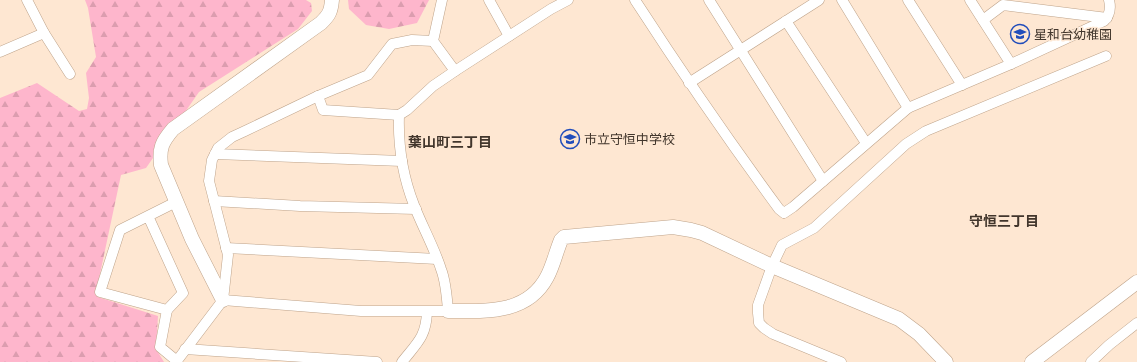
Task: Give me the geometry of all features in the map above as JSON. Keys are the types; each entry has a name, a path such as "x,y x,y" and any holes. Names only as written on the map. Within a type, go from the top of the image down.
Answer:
{"street":[{"path":"27,0 44,33 70,74"},
{"path":"223,300 192,239 161,165 160,153 164,140 173,129 321,23 328,16 331,10 332,0"},
{"path":"442,0 433,41 454,71"},
{"path":"489,0 509,36"},
{"path":"545,0 551,10"},
{"path":"318,96 323,110 399,115 407,110 433,86 454,71 568,0"},
{"path":"635,0 689,83 781,212 786,212 908,108 1099,24 1107,18 1111,8 1109,0"},
{"path":"721,0 711,3 823,181"},
{"path":"689,83 819,0"},
{"path":"842,0 908,108"},
{"path":"908,0 962,85"},
{"path":"970,0 1011,64"},
{"path":"983,20 1003,5 1107,18"},
{"path":"786,21 866,143"},
{"path":"0,52 44,33"},
{"path":"148,216 183,293 168,310 160,347 176,361 223,300 228,255 209,181 212,160 218,148 232,137 318,96 368,75 392,44 412,40 433,41"},
{"path":"841,362 773,334 759,323 758,305 772,266 782,245 814,228 906,144 926,131 1106,56"},
{"path":"399,115 398,134 402,161 416,209 444,277 448,311"},
{"path":"215,154 402,161"},
{"path":"214,201 300,206 416,209"},
{"path":"168,310 100,292 120,230 176,202"},
{"path":"223,300 361,311 380,310 426,312 500,310 521,304 534,294 547,278 561,240 564,237 673,227 702,233 772,266 899,320 919,334 946,362"},
{"path":"226,248 437,259"},
{"path":"1032,362 1137,282"},
{"path":"402,362 422,337 426,324 426,312"},
{"path":"1091,362 1109,345 1137,323"},
{"path":"185,349 377,362"}],"green space":[{"path":"85,0 306,0 311,3 312,11 298,29 199,92 146,168 121,175 97,288 98,297 158,316 156,349 164,362 0,362 0,98 37,83 79,111 87,109 89,98 86,73 96,57 88,8"},
{"path":"348,0 429,0 417,23 389,29 366,25 349,9"}],"place":[{"name":"星和台幼稚園","path":"1020,34"},
{"name":"市立守恒中学校","path":"570,139"}],"district":[{"name":"葉山町三丁目","path":"450,142"},
{"name":"守恒三丁目","path":"1004,221"}]}
